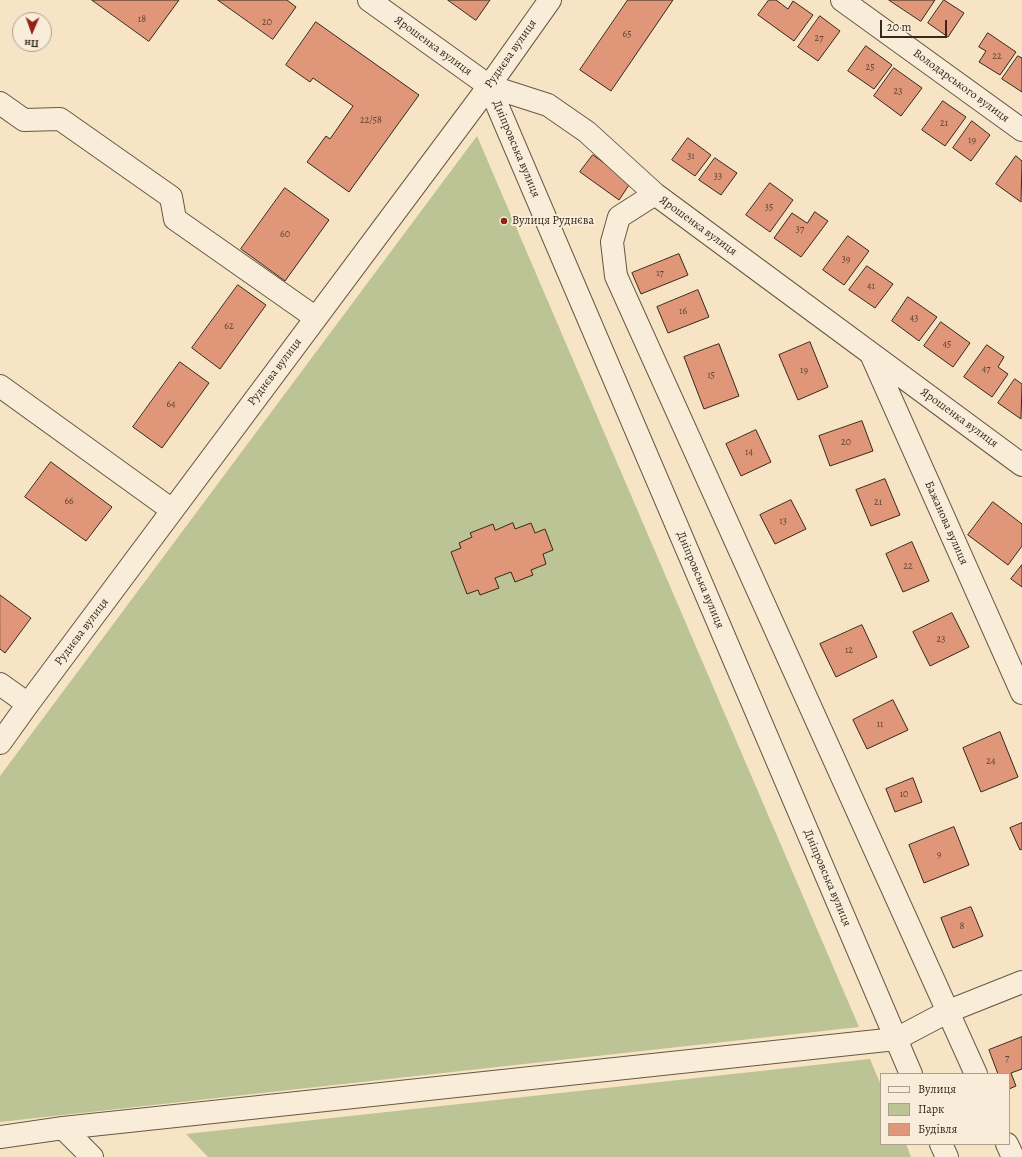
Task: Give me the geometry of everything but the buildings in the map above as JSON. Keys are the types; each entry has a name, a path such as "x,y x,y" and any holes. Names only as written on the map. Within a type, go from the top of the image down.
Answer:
{"street":[{"name":"Ярошенка вулиця","path":"369,0 489,86 548,105 587,132 655,194 1022,464"},
{"name":"Руднєва вулиця","path":"0,743 489,86 550,0"},
{"name":"Володарського вулиця","path":"842,0 1022,130"},
{"name":"Дніпровська вулиця","path":"489,86 911,1073"},
{"path":"0,103 24,120 60,119 171,197 175,219 316,318"},
{"path":"655,194 619,217 612,242 616,276 949,1011 976,1073"},
{"name":"Бажанова вулиця","path":"871,353 1022,693"},
{"path":"0,386 172,510"},
{"path":"0,684 28,704"},
{"path":"0,1137 63,1128 896,1039 949,1011 1022,982"},
{"path":"63,1128 92,1157"},
{"path":"941,1145 946,1157"},
{"path":"1007,1145 1013,1157"}],"green space":[{"path":"477,136 859,1027 0,1122 0,776"},
{"path":"870,1059 880,1083 880,1145 906,1145 911,1157 208,1157 186,1134"}],"place":[{"name":"Вулиця Руднєва","path":"504,221"}]}
